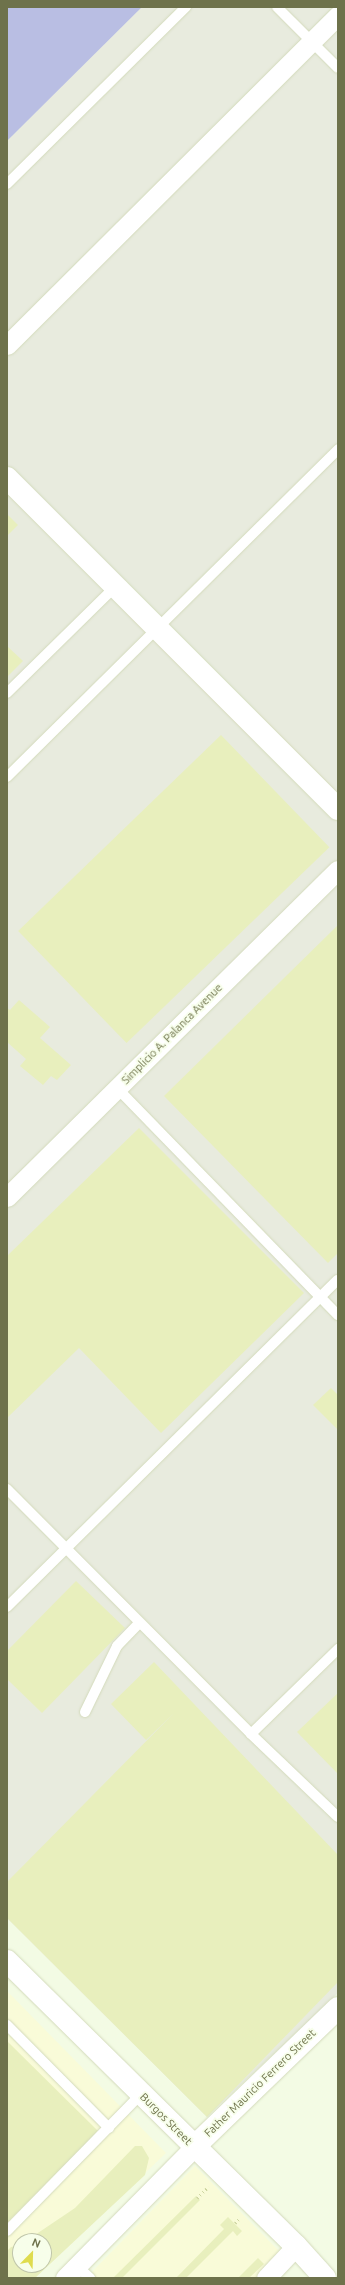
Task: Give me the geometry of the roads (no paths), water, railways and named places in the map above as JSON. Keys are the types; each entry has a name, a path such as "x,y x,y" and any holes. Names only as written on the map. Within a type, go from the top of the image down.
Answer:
{"street":[{"path":"7,345 338,15"},
{"path":"7,478 338,809"},
{"name":"Simplicio A. Palanca Avenue","path":"7,1197 338,870"},
{"name":"Burgos Street","path":"7,1961 296,2246 323,2275"},
{"name":"Father Mauricio Ferrero Street","path":"78,2274 194,2147 338,2008"},
{"path":"266,2278 296,2246"}],"lane":[{"path":"7,184 186,7"},
{"path":"277,7 338,68"},
{"path":"7,777 338,449"},
{"path":"7,693 116,586"},
{"path":"117,1088 338,1315"},
{"path":"7,1607 338,1280"},
{"path":"7,1489 66,1550 251,1734 338,1817"},
{"path":"85,1712 117,1646 139,1622"},
{"path":"251,1734 338,1649"},
{"path":"7,2025 109,2128"},
{"path":"7,2231 141,2094"}],"water":[{"path":"7,7 142,7 7,141"}]}
